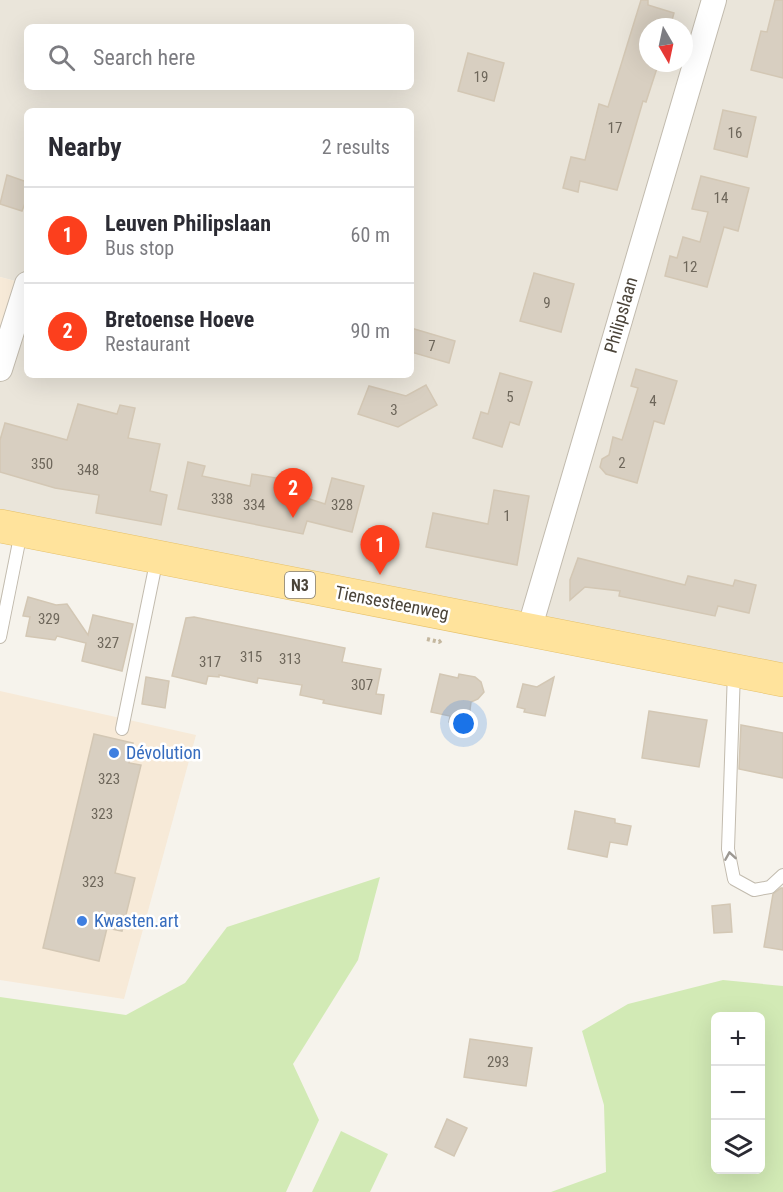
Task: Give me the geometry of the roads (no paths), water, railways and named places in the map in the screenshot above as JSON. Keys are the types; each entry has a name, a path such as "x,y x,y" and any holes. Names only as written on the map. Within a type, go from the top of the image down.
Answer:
{"main road":[{"name":"Tiensesteenweg","path":"11,529 783,680"}],"street":[{"name":"Philipslaan","path":"529,630 714,0"},
{"path":"0,369 24,293"}],"lane":[{"path":"0,638 11,529"},
{"path":"122,729 157,556"},
{"path":"734,671 728,849 734,879 754,890 770,887 783,875"}],"place":[{"name":"Bretoense Hoeve","path":"293,518"},
{"name":"Leuven Philipslaan","path":"380,575"},
{"name":"Dévolution","path":"114,753"},
{"name":"Kwasten.art","path":"82,921"}]}
